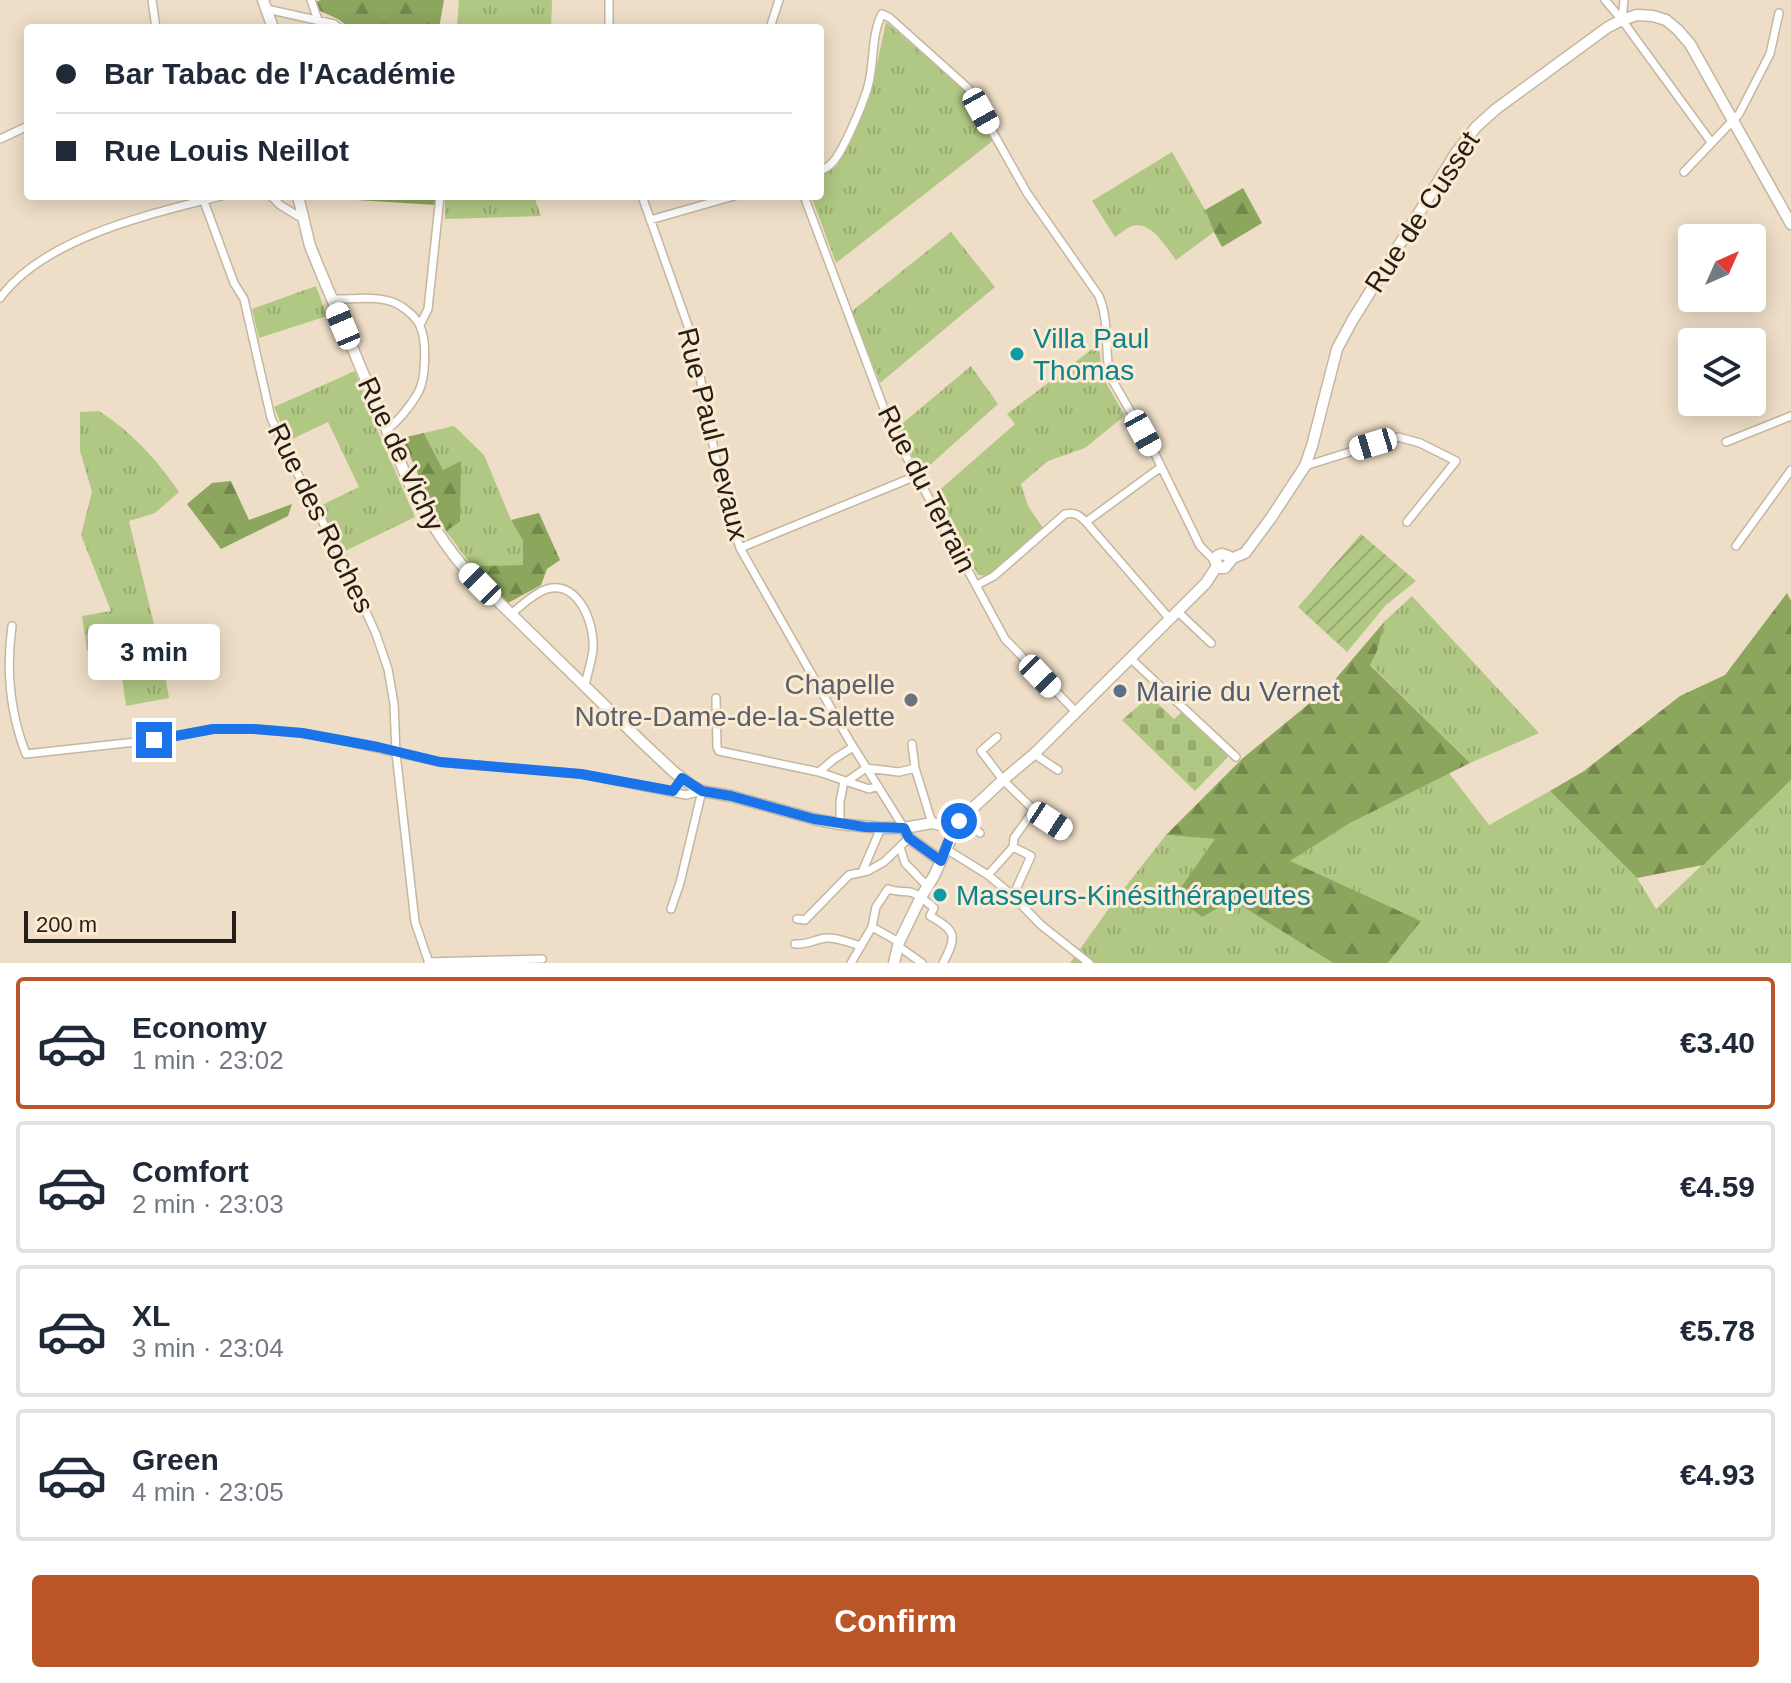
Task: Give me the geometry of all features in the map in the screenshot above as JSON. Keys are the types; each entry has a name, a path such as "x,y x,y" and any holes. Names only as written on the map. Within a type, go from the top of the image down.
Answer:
{"street":[{"path":"152,0 155,24"},
{"path":"311,0 318,20"},
{"path":"609,0 609,24"},
{"path":"771,24 779,0"},
{"path":"1605,0 1711,142"},
{"path":"1622,20 1624,0"},
{"path":"265,6 334,24"},
{"path":"1684,172 1739,114 1770,54 1779,13"},
{"path":"824,169 832,164 841,150 865,96 877,25 882,14 968,88 1027,193 1099,296 1105,309 1110,376 1198,538 1222,561"},
{"path":"1622,20 1637,15 1666,20 1690,44 1786,208 1791,224"},
{"name":"Rue de Cusset","path":"955,826 1034,754 1206,583 1222,561 1245,553 1305,466 1337,349 1456,153 1476,127 1496,109 1622,20"},
{"path":"0,139 24,128"},
{"path":"0,298 29,269 67,246 127,221 196,200"},
{"name":"Rue des Roches","path":"204,200 234,283 244,299 271,418 345,567 376,634 388,669 415,922 428,962"},
{"path":"275,200 302,216"},
{"name":"Rue de Vichy","path":"299,200 310,246 414,493 442,541 465,569 682,778 702,791 840,824 906,833 932,823"},
{"path":"420,325 428,309 440,200"},
{"name":"Rue Paul Devaux","path":"643,200 693,340 722,491 740,548 853,747 906,833"},
{"path":"650,220 720,200"},
{"name":"Rue du Terrain","path":"806,200 892,430 916,476 1005,639 1076,712"},
{"path":"332,299 396,303 420,325 424,344 424,379 418,392 386,430"},
{"path":"1726,442 1791,416"},
{"path":"1305,466 1398,437 1420,443 1456,461 1407,522"},
{"path":"1086,522 1161,467"},
{"path":"1736,546 1791,470"},
{"path":"740,548 916,476"},
{"path":"977,585 994,576 1065,514 1072,513 1086,522 1173,615 1211,643"},
{"path":"511,614 544,589 565,590 576,597 591,623 593,650 584,686"},
{"path":"12,626 8,654 11,696 26,754 154,740 213,729 254,729 302,733 440,762 581,774 686,795 702,791 671,909"},
{"path":"1130,658 1236,757"},
{"path":"716,698 719,751 819,772 869,789 878,786"},
{"path":"997,737 981,751 1003,780 1034,810 1067,832"},
{"path":"912,744 915,768 932,823 955,826 969,833 973,828 980,833"},
{"path":"819,772 853,747"},
{"path":"1034,754 1058,770"},
{"path":"840,824 840,802 845,782 866,768 899,772 915,768"},
{"path":"673,791 682,778"},
{"path":"988,875 1013,847 1014,838 1034,810"},
{"path":"894,963 899,944 955,826"},
{"path":"862,872 881,828"},
{"path":"797,919 805,920 849,875 884,862 900,847 906,833 941,861"},
{"path":"900,847 909,869 927,886"},
{"path":"1013,847 1031,856 1013,896"},
{"path":"946,849 988,875 1041,925 1089,963"},
{"path":"851,963 872,927 876,907 888,889 909,892 934,908 930,916 950,930 953,939 943,963"},
{"path":"872,927 922,963"},
{"path":"795,944 810,944 828,938 861,946"},
{"path":"428,962 542,959"}],"green space":[{"path":"444,0 440,24 345,24 318,10 315,2"},
{"path":"459,0 552,0 551,24 457,24"},
{"path":"886,22 963,88 994,140 836,263 812,200 824,200 824,173 837,166 870,97"},
{"path":"1172,152 1214,232 1176,260 1158,236 1146,227 1132,226 1115,237 1092,201"},
{"path":"1243,188 1262,223 1222,247 1205,210"},
{"path":"357,200 435,200 436,205"},
{"path":"445,200 535,200 541,216 445,219"},
{"path":"951,232 995,287 880,383 852,311"},
{"path":"316,286 327,316 259,338 252,309"},
{"path":"1099,344 1102,376 1123,417 1085,448 1048,461 1021,484 1028,506 1043,528 989,576 978,575 935,494 1015,424 1007,414"},
{"path":"971,366 998,404 921,473 897,428"},
{"path":"355,371 415,517 341,553 320,506 359,487 328,422 288,441 274,407"},
{"path":"99,411 143,447 179,492 155,513 129,521 169,698 126,706 118,648 87,651 82,616 111,611 81,535 92,492 80,451 80,412"},
{"path":"454,426 484,455 523,541 523,565 472,566 446,531 460,522 460,462 443,470 424,433"},
{"path":"424,433 443,470 461,461 460,522 446,531 402,438"},
{"path":"231,481 249,520 292,504 288,516 221,549 187,504 212,483"},
{"path":"539,513 560,560 547,569 541,585 508,603 472,566 523,565 523,541 511,520"},
{"path":"1361,534 1416,581 1386,605 1347,652 1298,607"},
{"path":"1787,593 1791,601 1791,780 1703,865 1637,878 1550,791 1584,771 1680,696 1725,675"},
{"path":"1412,596 1539,733 1470,763 1370,664 1385,621"},
{"path":"1385,621 1370,665 1470,763 1350,823 1290,861 1421,921 1388,963 1333,963 1232,900 1202,917 1175,896 1215,839 1166,835 1243,758 1327,689"},
{"path":"1150,696 1174,719 1184,710 1228,754 1195,791 1122,720"},
{"path":"1449,773 1489,825 1550,791 1637,878 1656,909 1791,780 1791,963 1388,963 1420,922 1289,861 1350,823"},
{"path":"1166,835 1215,839 1232,900 1333,963 1070,963"}],"place":[{"name":"Villa Paul Thomas","path":"1017,354"},
{"name":"Mairie du Vernet","path":"1120,691"},
{"name":"Chapelle Notre-Dame-de-la-Salette","path":"911,700"},
{"name":"Masseurs-Kinésithérapeutes","path":"940,895"}],"route":[{"path":"154,740 213,729 254,729 302,733 440,762 558,771 673,791 682,778 702,791 814,819 865,827 904,828 909,838 941,861 959,821"}]}
